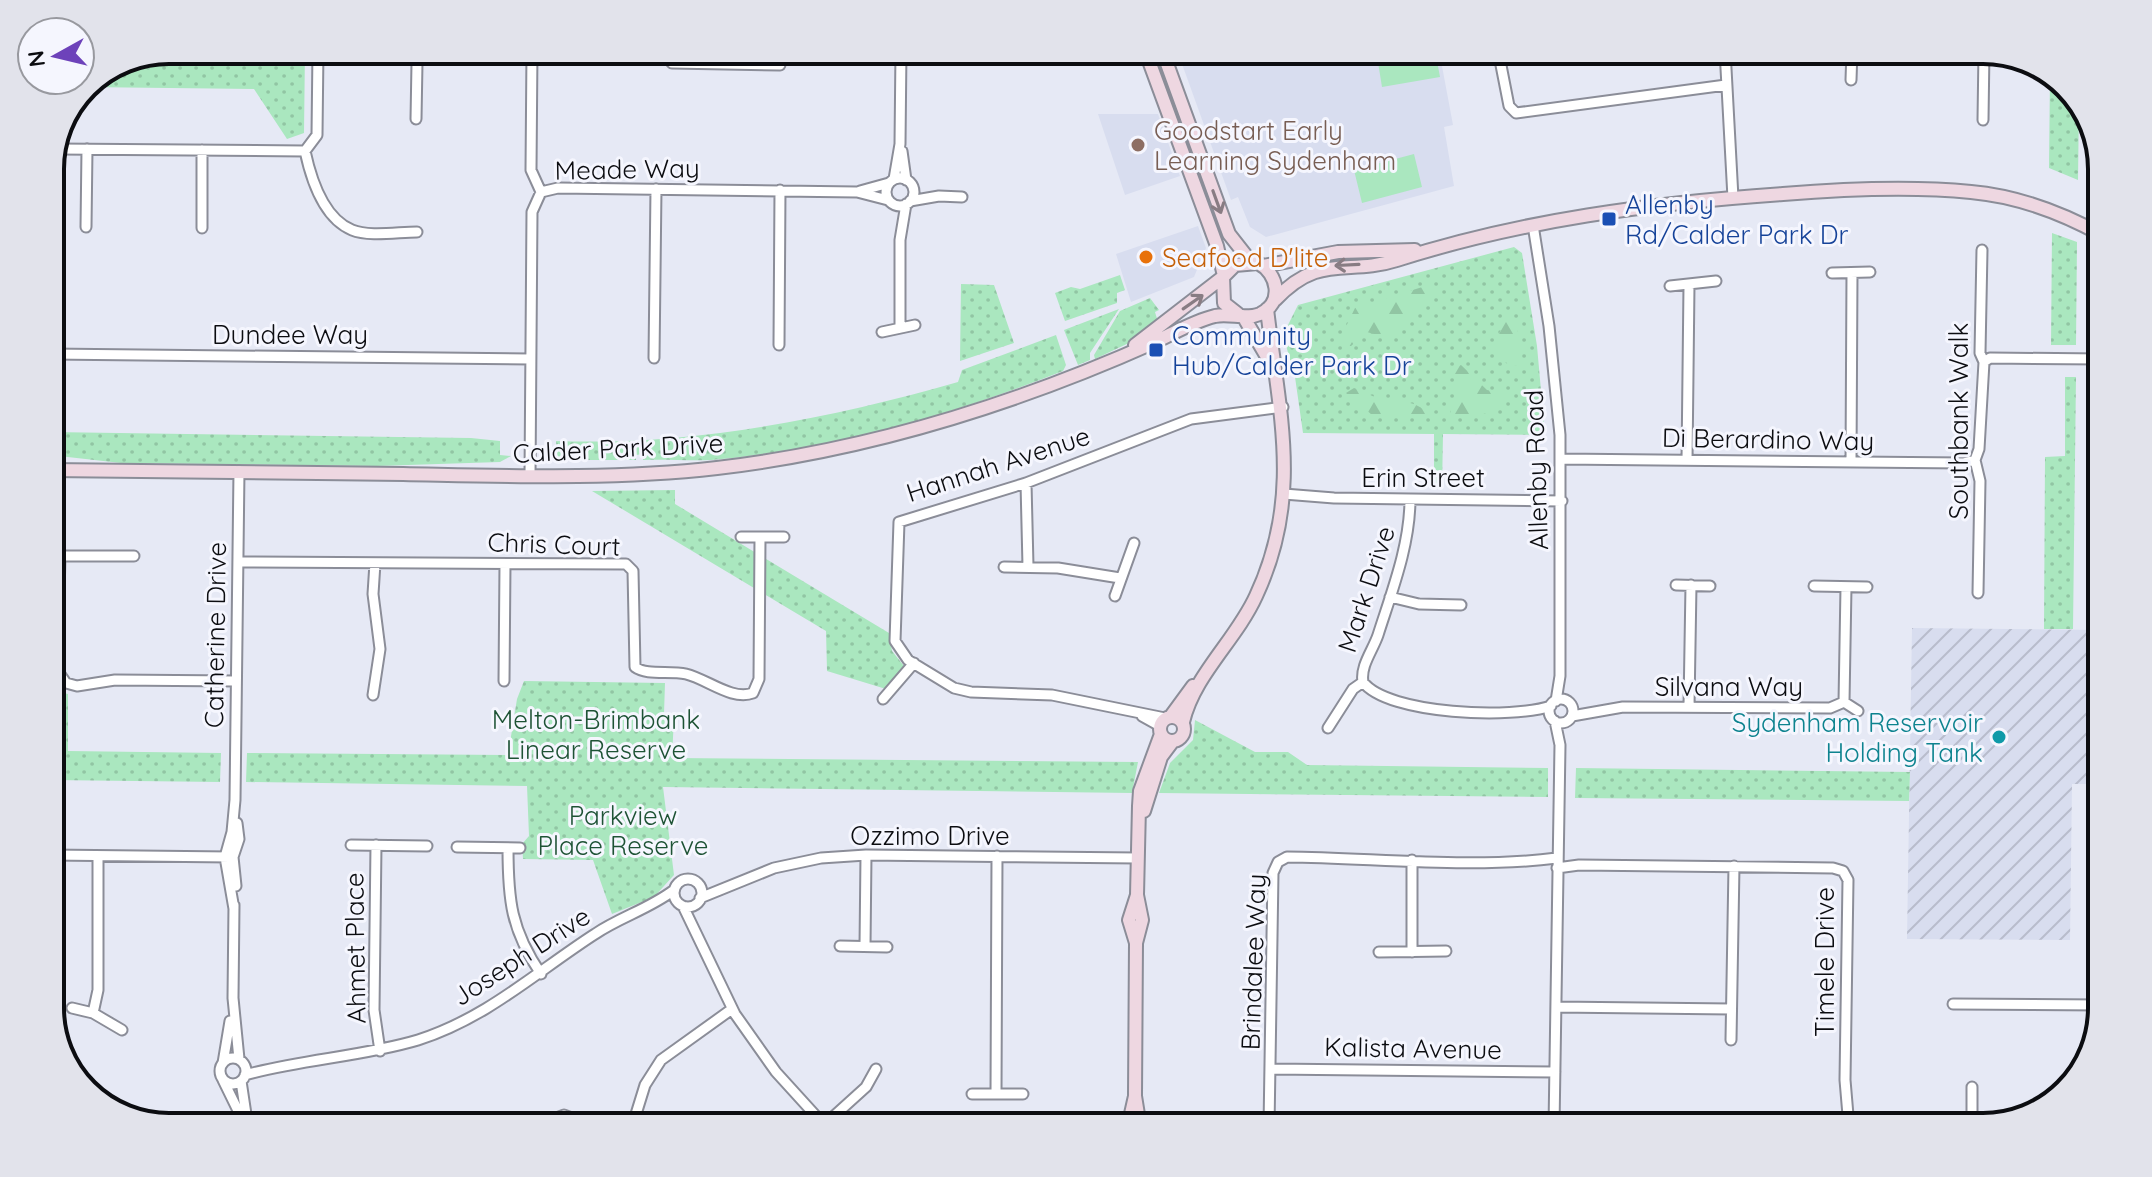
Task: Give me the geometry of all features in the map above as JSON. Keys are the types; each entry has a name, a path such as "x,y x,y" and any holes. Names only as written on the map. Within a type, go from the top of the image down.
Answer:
{"street":[{"path":"305,151 317,135 318,64"},
{"path":"416,119 417,64"},
{"path":"532,64 531,170 541,192"},
{"path":"726,64 780,64"},
{"path":"900,240 886,191 892,181 900,144 901,64"},
{"path":"1150,64 1224,277 1224,303 1240,315 1275,372"},
{"path":"1138,1113 1135,1096 1136,943 1142,920 1137,895 1137,830 1169,726 1194,695 1256,596 1271,559 1284,494 1282,404 1275,372 1269,308 1276,289 1270,272 1257,264 1229,234 1167,64"},
{"path":"1501,64 1509,106 1516,113 1726,85"},
{"path":"1725,64 1736,197"},
{"path":"1851,80 1852,64"},
{"path":"1983,120 1984,64"},
{"path":"1160,93 1176,87"},
{"path":"900,144 909,182 900,240 900,328"},
{"path":"67,149 305,151"},
{"path":"86,227 87,149"},
{"path":"202,150 202,228"},
{"path":"305,151 325,207 336,220 354,232 417,232"},
{"path":"1192,180 1207,174"},
{"path":"892,181 909,182 939,196 962,197"},
{"name":"Meade Way","path":"857,192 892,181"},
{"name":"Meade Way","path":"530,476 532,212 541,192 558,188 857,192 891,202 908,203 939,196"},
{"path":"654,358 656,189"},
{"path":"1240,315 1256,316 1269,308 1290,286 1335,265 1384,263 1422,250 1530,225 1736,197 1864,189 1973,192 2042,208 2088,229"},
{"path":"779,345 780,190"},
{"name":"Allenby Road","path":"1530,225 1556,380 1561,459 1561,711 1554,1113"},
{"path":"1224,277 1235,265 1338,252 1422,250"},
{"name":"Southbank Walk","path":"1978,593 1980,481 1975,460 1979,449 1984,362 1980,353 1982,250"},
{"path":"1832,273 1870,272"},
{"path":"1851,462 1852,273"},
{"name":"Calder Park Drive","path":"1117,359 1224,277"},
{"path":"1670,286 1716,281"},
{"path":"1687,460 1689,285"},
{"name":"Calder Park Drive","path":"64,470 530,476 682,471 812,452 962,416 1117,359 1215,316 1240,315"},
{"path":"882,332 915,325"},
{"name":"Dundee Way","path":"64,354 530,359"},
{"path":"1984,362 1990,358 2088,359"},
{"name":"Hannah Avenue","path":"914,663 897,648 895,641 899,522 1026,483 1162,428 1282,404"},
{"name":"Di Berardino Way","path":"1561,459 1963,463 1975,460"},
{"name":"Calder Park Drive","path":"64,463 105,470"},
{"name":"Catherine Drive","path":"239,471 235,800 239,839 229,857 237,873 233,998 222,1077 240,1113"},
{"path":"1026,483 1028,566"},
{"name":"Erin Street","path":"1284,494 1562,501"},
{"name":"Mark Drive","path":"1328,728 1353,689 1363,682 1362,673 1390,597 1410,525 1410,499"},
{"path":"741,537 784,537"},
{"name":"Chris Court","path":"238,562 626,564 633,571 635,667 642,671 685,674 742,696 753,693 759,679 760,538"},
{"path":"1115,596 1134,543"},
{"path":"64,556 134,556"},
{"path":"373,695 380,649 373,594 375,563"},
{"path":"504,681 505,564"},
{"path":"1004,567 1028,566 1120,578"},
{"path":"1676,585 1710,586"},
{"path":"1689,706 1691,585"},
{"path":"1814,586 1867,587"},
{"path":"1846,587 1844,702 1858,711"},
{"path":"1390,597 1419,604 1461,605"},
{"path":"883,699 914,663 962,690 1052,695 1139,715 1169,726"},
{"path":"64,681 77,686 115,680 236,681"},
{"name":"Silvana Way","path":"1363,682 1386,698 1416,708 1561,711 1689,706 1830,708 1844,702"},
{"name":"Ahmet Place","path":"351,845 427,846"},
{"name":"Ahmet Place","path":"376,845 374,1010 380,1051"},
{"path":"457,847 520,848"},
{"path":"508,848 509,905 515,929 541,974"},
{"path":"64,855 229,857"},
{"path":"865,946 866,855"},
{"name":"Ozzimo Drive","path":"698,901 728,885 797,862 866,855 1137,858"},
{"path":"93,1013 98,990 98,856"},
{"path":"996,1093 997,856"},
{"name":"Brindalee Way","path":"1270,1113 1275,866 1287,857 1557,863"},
{"path":"1412,860 1412,952"},
{"name":"Timele Drive","path":"1557,863 1833,868 1847,875 1845,1080 1848,1113"},
{"path":"1731,1040 1734,866"},
{"path":"696,929 699,885 692,879 683,880 674,890 734,1011 765,1057 812,1113"},
{"name":"Ozzimo Drive","path":"699,885 728,885"},
{"name":"Joseph Drive","path":"243,1070 380,1051 464,1021 541,974 596,933 651,907 674,890"},
{"path":"681,905 698,901"},
{"name":"Joseph Drive","path":"651,907 681,905"},
{"path":"840,946 887,947"},
{"path":"1379,952 1446,951"},
{"name":"Catherine Drive","path":"233,998 246,1113"},
{"path":"1953,1004 2088,1005"},
{"path":"1556,1007 1731,1009"},
{"path":"72,1008 93,1013 122,1030"},
{"path":"636,1113 645,1085 661,1060 734,1011"},
{"path":"222,1077 233,1084 243,1070 223,1063"},
{"path":"839,1113 866,1087 876,1069"},
{"name":"Kalista Avenue","path":"1272,1069 1555,1072"},
{"path":"1972,1087 1972,1113"},
{"path":"972,1094 1023,1094"},
{"path":"1131,1113 1135,1096"}],"shaded area":[{"path":"1182,64 1442,64 1453,125 1444,127 1454,186 1266,237 1250,227 1238,197 1231,200"},
{"name":"Goodstart Early Learning Sydenham","path":"1098,114 1158,114 1180,176 1125,195"},
{"path":"1198,226 1206,248 1194,277 1131,302 1116,254"},
{"path":"1912,628 2088,630 2087,784 2072,784 2070,940 1907,939"}],"green space":[{"path":"305,64 304,133 287,139 254,89 105,87 129,72 148,66"},
{"path":"1378,64 1438,64 1440,77 1382,87"},
{"path":"2050,88 2062,100 2079,127 2078,180 2049,168"},
{"path":"1414,154 1422,187 1362,203 1354,170"},
{"path":"2052,233 2077,242 2076,345 2051,345"},
{"path":"1514,247 1522,253 1537,346 1545,435 1443,434 1442,489 1434,489 1434,434 1303,433 1295,377 1283,335 1298,305"},
{"path":"1120,275 1125,290 1117,293 1117,303 1065,321 1055,293 1071,287 1080,289"},
{"path":"961,284 994,285 1014,343 960,361"},
{"path":"1432,284 1431,294 1390,335 1384,337 1367,332 1351,346 1337,345 1355,308"},
{"path":"1150,298 1159,310 1155,312 1158,322 1131,342 1095,359 1094,355 1120,311"},
{"path":"1119,309 1090,353 1090,360 1078,365 1064,330"},
{"path":"1515,319 1520,341 1518,366 1503,361 1492,349 1505,321"},
{"path":"1056,335 1066,365 1063,371 934,416 846,439 711,460 643,460 643,454 636,455 636,460 542,460 544,456 557,456 556,441 657,439 708,434 860,408 958,382 962,370"},
{"path":"1461,365 1487,390 1507,394 1497,407 1475,416 1449,417 1457,389 1452,369"},
{"path":"2065,377 2076,377 2073,629 2044,629 2045,457 2065,456"},
{"path":"1354,388 1379,398 1412,403 1429,415 1371,414 1346,393"},
{"path":"64,432 471,438 500,441 500,455 511,456 500,462 377,466 121,463 64,457"},
{"path":"675,490 675,504 889,633 892,651 904,666 886,689 827,671 826,631 592,491"},
{"name":"Melton-Brimbank Linear Reserve","path":"524,681 665,683 664,714 674,717 672,758 1138,762 1132,793 663,787 674,875 654,897 612,914 593,860 523,859 522,844 529,836 527,786 246,782 247,753 508,755 517,699"},
{"path":"64,693 68,694 68,751 221,753 220,782 64,780"},
{"path":"1195,720 1255,752 1288,752 1307,765 1548,768 1548,797 1159,793 1170,763 1193,740"},
{"path":"1576,768 1910,772 1909,801 1575,798"}],"place":[{"name":"Goodstart Early Learning Sydenham","path":"1138,145"},
{"name":"Allenby Rd/Calder Park Dr","path":"1609,219"},
{"name":"Seafood D'lite","path":"1146,257"},
{"name":"Community Hub/Calder Park Dr","path":"1156,350"},
{"name":"Sydenham Reservoir Holding Tank","path":"1999,737"}],"park label":[{"name":"Parkview Place Reserve","path":"623,830"}]}
